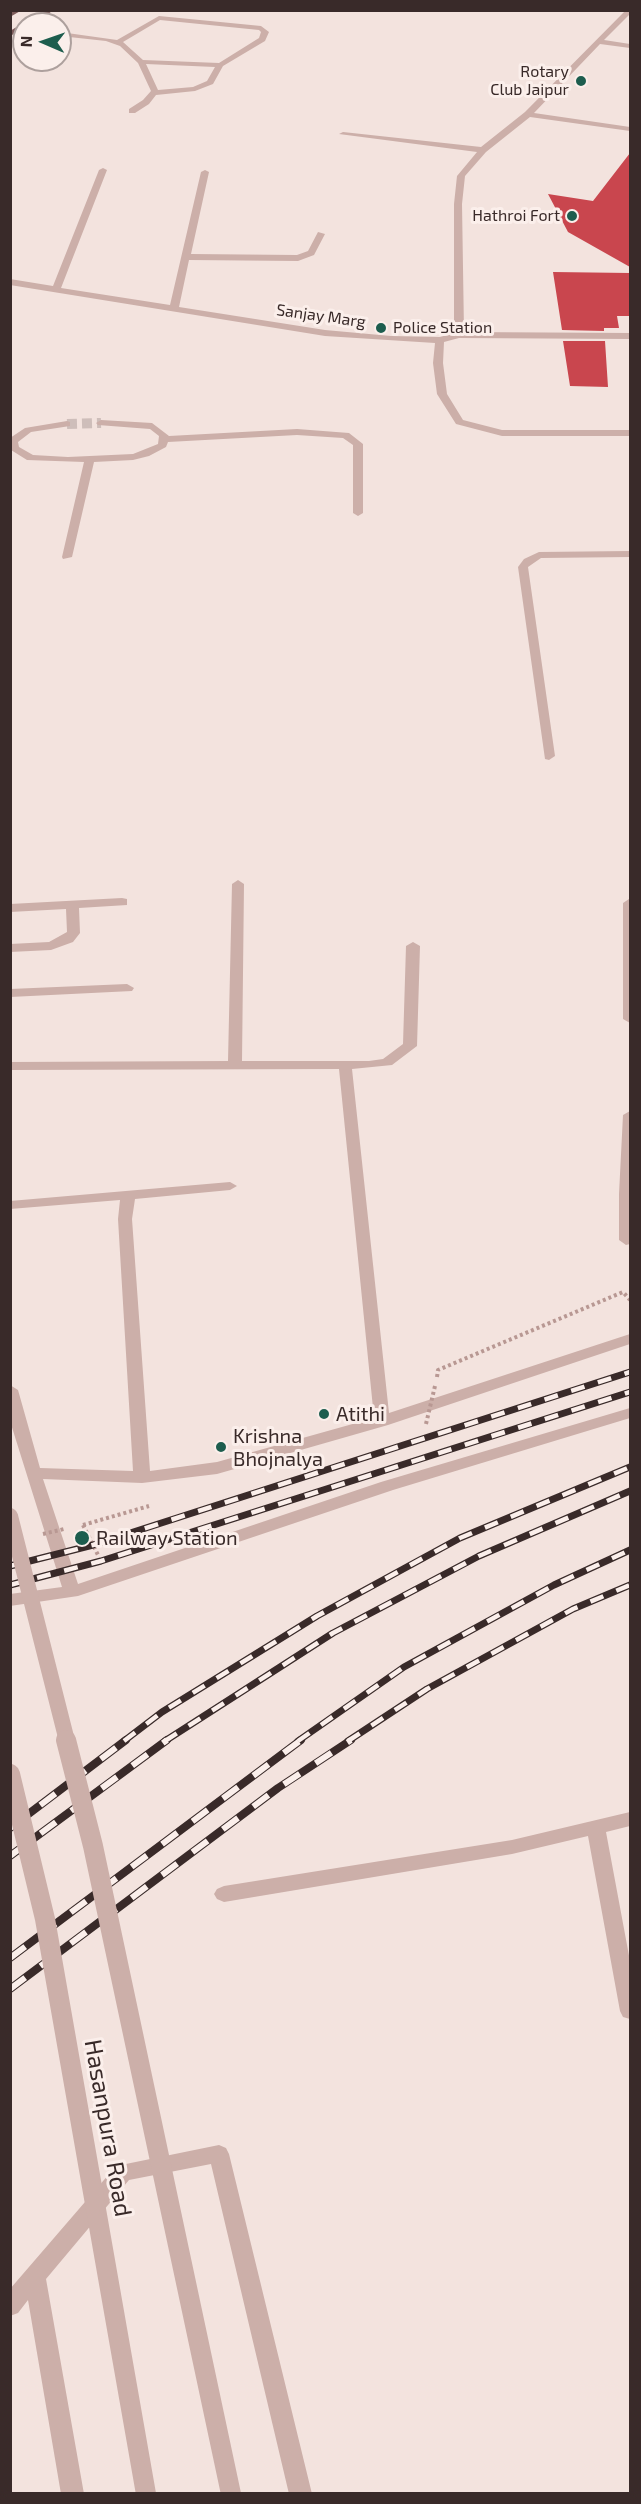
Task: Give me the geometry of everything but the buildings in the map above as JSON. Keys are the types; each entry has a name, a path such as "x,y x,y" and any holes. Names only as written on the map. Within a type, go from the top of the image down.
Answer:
{"main road":[{"path":"10,15 19,10"}],"street":[{"path":"459,335 458,204 461,176 483,150 528,114 630,10"},
{"path":"117,42 159,18 261,28 265,32 262,39 220,65 210,82 195,89 153,93"},
{"path":"72,36 123,44 141,62 155,91 146,102 132,111"},
{"path":"599,42 630,46"},
{"path":"141,62 220,65"},
{"path":"528,114 630,129"},
{"path":"343,134 483,150"},
{"path":"56,290 103,170"},
{"path":"174,308 205,172"},
{"path":"186,257 307,256 318,243 321,234"},
{"name":"Sanjay Marg","path":"10,282 325,333 392,339 440,340 459,335 630,336"},
{"path":"440,340 438,363 442,394 459,422 502,433 630,433"},
{"path":"67,424 28,430 12,441 14,448 31,458 90,459 147,454 163,445 164,440 159,430 152,426 101,423"},
{"path":"164,440 297,432 346,435 358,444 357,513"},
{"path":"68,557 90,459"},
{"path":"549,756 523,567 539,555 630,554"},
{"path":"235,1066 238,884"},
{"path":"10,908 122,902"},
{"path":"629,903 630,1018"},
{"path":"10,948 51,946 68,939 74,933 72,905"},
{"path":"10,1066 369,1065 387,1062 410,1046 413,946"},
{"path":"10,993 127,988"},
{"path":"345,1065 382,1420"},
{"path":"630,1114 626,1194 626,1240 630,1240"},
{"path":"10,1205 230,1186"},
{"path":"128,1194 125,1219 142,1477"},
{"path":"33,1473 142,1477 217,1468 382,1420 630,1339"},
{"path":"10,1390 33,1473 72,1592"},
{"path":"10,1600 72,1592 387,1486 630,1413"},
{"path":"10,1516 93,1846 231,2493"},
{"name":"Hasanpura Road","path":"10,1774 45,1919 146,2493"},
{"path":"224,1894 512,1847 630,1820"},
{"path":"596,1828 630,2011"},
{"path":"10,2306 123,2172 219,2154 300,2493"},
{"path":"35,2278 73,2493"}],"path":[{"path":"426,1424 438,1370 623,1292 630,1300"}],"tunnel":[{"path":"67,424 101,423"}],"railway":[{"path":"10,1566 93,1545 630,1372"},
{"path":"10,1585 101,1561 630,1392"},
{"path":"124,1741 162,1712 317,1616 460,1538 630,1467"},
{"path":"165,1741 333,1633 479,1556 630,1491"},
{"path":"298,1741 404,1667 554,1585 630,1550"},
{"path":"348,1741 427,1689 573,1609 630,1585"},
{"path":"10,1828 126,1740"},
{"path":"10,1856 167,1740"},
{"path":"10,1958 301,1740"},
{"path":"10,1989 278,1788 351,1740"}],"place":[{"name":"Rotary Club Jaipur","path":"581,81"},
{"name":"Hathroi Fort","path":"572,216"},
{"name":"Police Station","path":"381,328"},
{"name":"Atithi","path":"324,1414"},
{"name":"Krishna Bhojnalya","path":"221,1447"},
{"name":"Railway Station","path":"82,1538"}]}
